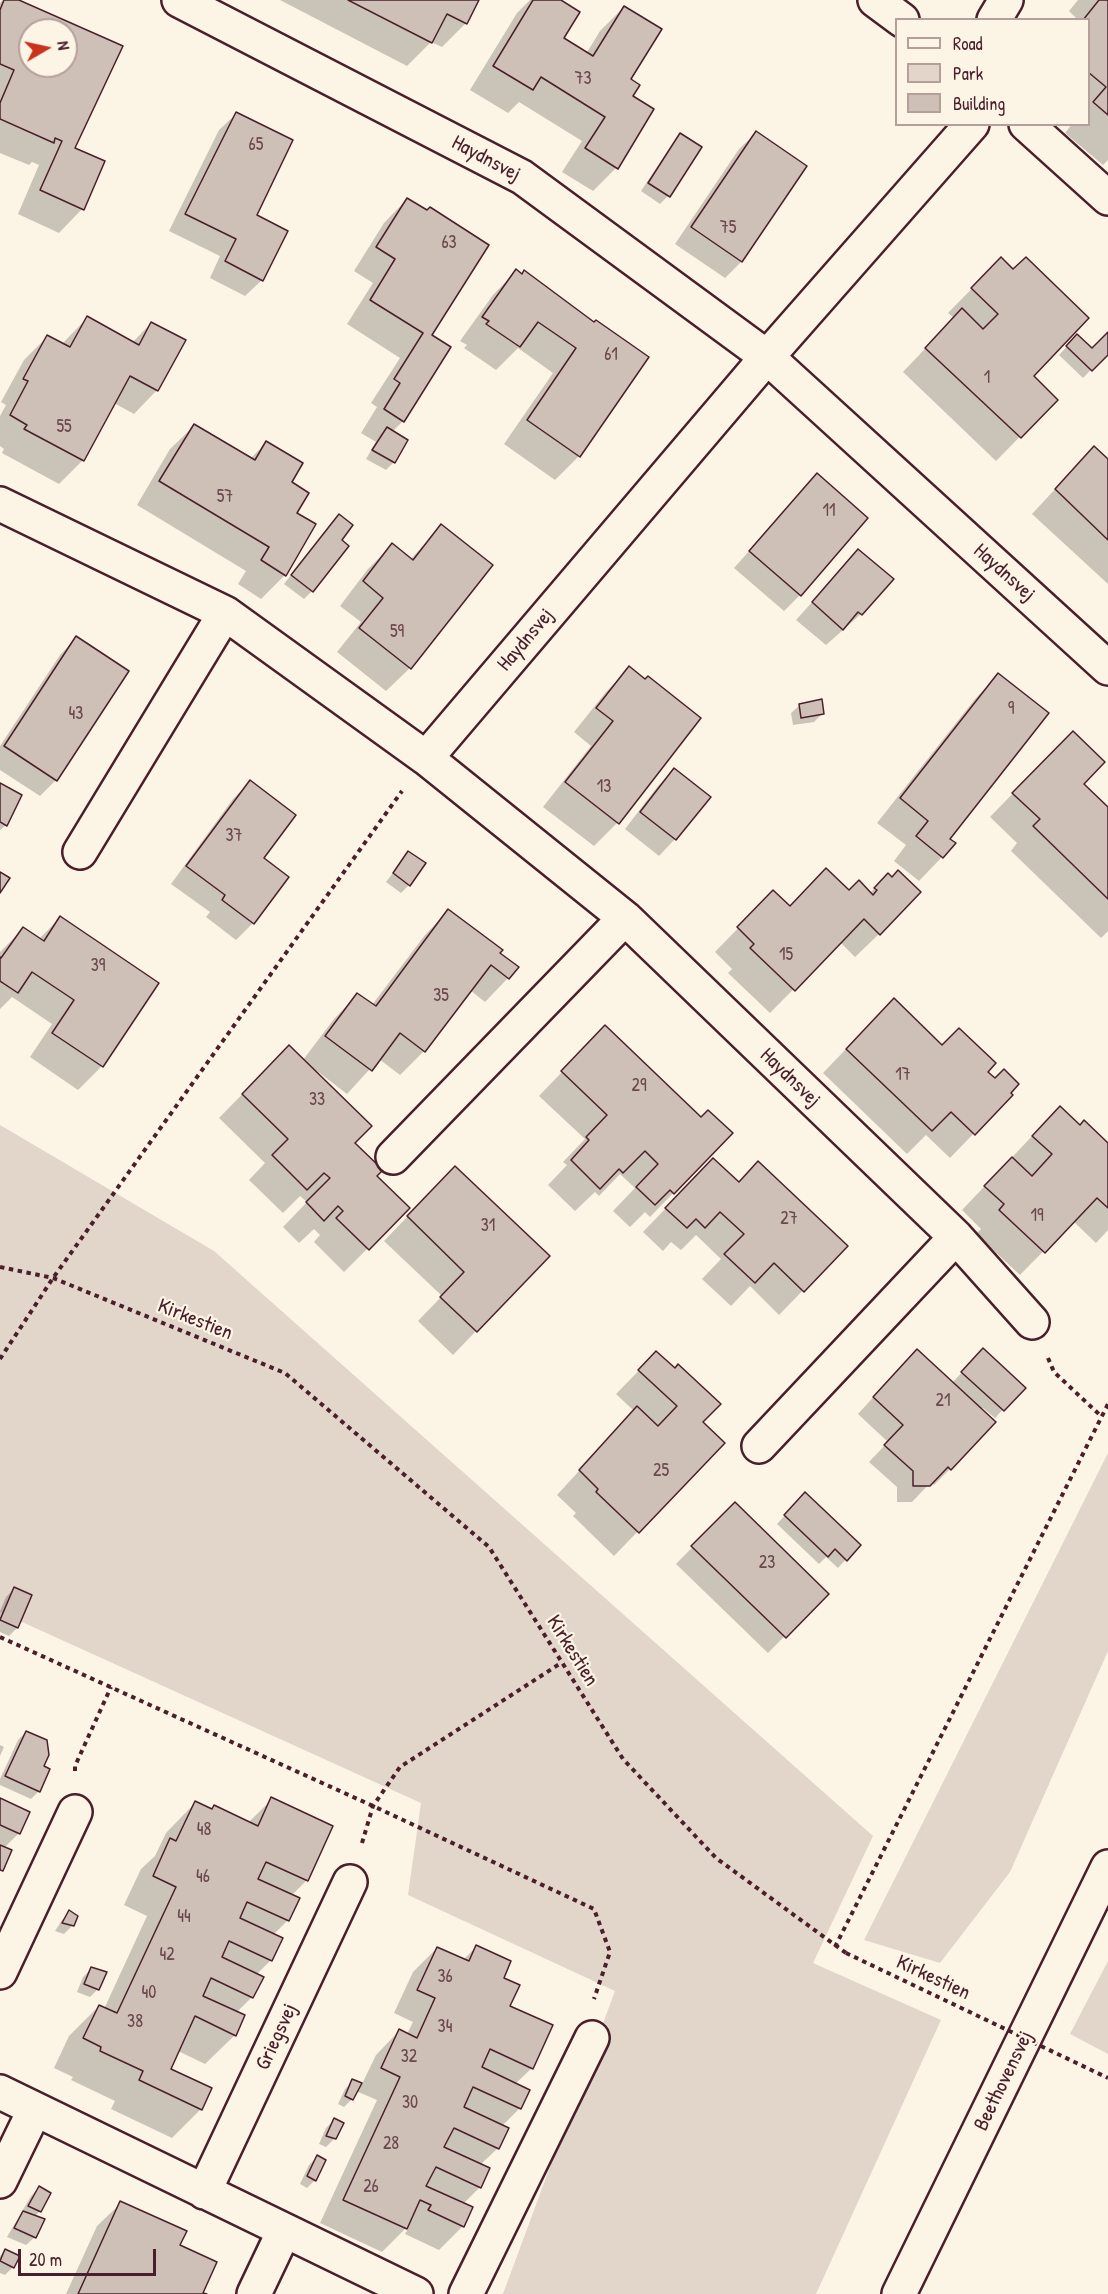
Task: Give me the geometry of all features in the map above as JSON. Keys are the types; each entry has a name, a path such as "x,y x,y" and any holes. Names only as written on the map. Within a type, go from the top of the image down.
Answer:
{"street":[{"name":"Haydnsvej","path":"180,0 522,177 767,357 1108,668"},
{"path":"875,0 899,18"},
{"path":"995,18 1006,0"},
{"name":"Haydnsvej","path":"426,758 767,357 970,126"},
{"path":"1028,126 1108,198"},
{"name":"Haydnsvej","path":"0,504 225,613 426,758 625,918 956,1237 1032,1322"},
{"path":"80,852 225,613"},
{"path":"393,1157 625,918"},
{"path":"759,1446 956,1237"},
{"path":"0,1972 75,1812"},
{"name":"Beethovensvej","path":"900,2294 1108,1867"},
{"name":"Griegsvej","path":"204,2192 350,1882"},
{"path":"466,2294 592,2038"},
{"path":"0,2092 416,2294"},
{"path":"0,2181 35,2109"},
{"path":"254,2294 284,2230"}],"path":[{"path":"0,1359 53,1278 426,758"},
{"name":"Kirkestien","path":"0,1267 53,1278 285,1373 489,1547 623,1759 716,1858 835,1947 1108,2078"},
{"path":"1032,1322 1054,1372 1102,1417"},
{"path":"835,1947 1108,1404"},
{"path":"0,1637 594,1909 610,1952 590,2009 592,2038"},
{"path":"350,1882 373,1806 400,1767 561,1663"},
{"path":"75,1812 75,1766 111,1687"}],"green space":[{"path":"0,1125 214,1251 873,1836 813,1963 941,2020 816,2294 503,2294 615,1991 408,1895 421,1803 0,1612"},
{"path":"1108,1453 1108,1651 1010,1872 940,1963 864,1940"},
{"path":"1108,1961 1108,2054 1070,2034"}],"building":[{"path":"4,0 19,0 60,18 18,18 18,78 78,78 78,26 123,46 75,148 105,161 84,210 40,190 62,141 55,138 54,143 0,119 0,103 14,70 0,64 0,10"},
{"path":"348,0 479,0 467,24 447,14 432,43"},
{"path":"533,0 561,0 580,12 564,38 593,56 624,6 662,29 631,79 640,85 633,96 654,109 618,169 585,148 605,117 541,77 533,90 493,66"},
{"path":"1099,0 1108,0 1108,115 1093,102 1106,87 1090,74 1090,18 1085,18"},
{"path":"236,112 293,140 257,215 288,231 263,281 225,261 236,239 185,214"},
{"path":"756,131 807,166 742,262 691,227"},
{"path":"680,133 702,147 670,197 648,183"},
{"path":"407,198 427,210 430,207 489,245 432,335 451,347 404,422 384,409 400,383 394,379 423,333 370,300 395,259 376,247"},
{"path":"1001,257 1013,269 1026,257 1089,318 1034,376 1058,400 1021,438 925,348 962,308 983,329 998,314 971,288"},
{"path":"516,269 522,274 524,270 594,322 596,320 649,357 580,457 527,420 576,348 538,322 520,347 486,324 489,321 482,317"},
{"path":"87,316 139,345 151,322 186,340 158,391 130,376 84,461 24,429 27,425 10,415 28,381 23,379 47,335 70,347"},
{"path":"1108,332 1108,355 1092,371 1066,346 1077,334 1092,348"},
{"path":"194,424 255,460 266,441 303,463 292,482 309,493 297,513 316,524 286,576 261,560 269,547 159,481"},
{"path":"387,427 408,440 395,463 372,450"},
{"path":"1094,446 1108,459 1108,540 1055,489"},
{"path":"817,473 868,518 801,596 749,551"},
{"path":"339,514 353,525 342,540 349,546 313,592 291,575"},
{"path":"441,524 493,565 411,669 359,628 383,598 363,581 392,543 413,560"},
{"path":"858,549 894,579 862,615 858,612 843,630 812,602"},
{"path":"76,636 129,671 57,781 4,746"},
{"path":"629,666 645,679 648,676 701,718 619,824 565,782 613,721 596,708"},
{"path":"998,673 1049,713 950,839 956,843 943,858 916,836 928,821 900,798"},
{"path":"822,699 824,714 801,718 799,704"},
{"path":"1073,731 1105,762 1084,784 1108,807 1108,899 1033,826 1040,819 1012,793"},
{"path":"674,768 711,797 676,840 640,812"},
{"path":"250,780 296,815 264,858 289,877 254,924 222,900 225,895 186,866"},
{"path":"0,783 22,795 7,826 0,822"},
{"path":"408,851 426,863 410,886 393,873"},
{"path":"826,868 849,890 859,880 873,895 877,890 874,888 888,873 892,877 898,870 921,892 880,935 864,919 795,991 750,948 754,944 737,927 773,890 790,906"},
{"path":"0,872 10,878 0,893"},
{"path":"448,909 503,950 500,953 519,967 509,979 491,965 425,1052 400,1033 372,1071 325,1036 357,993 376,1006"},
{"path":"60,916 159,983 103,1067 52,1033 74,1000 32,972 18,993 0,981 0,957 23,927 44,941"},
{"path":"894,998 942,1045 959,1028 996,1063 988,1072 995,1078 1004,1069 1019,1084 1011,1093 1013,1095 975,1135 951,1112 932,1131 846,1049"},
{"path":"605,1025 701,1117 708,1110 733,1133 674,1194 670,1190 655,1205 636,1187 658,1164 645,1151 623,1173 619,1169 600,1189 571,1160 589,1140 586,1137 607,1115 561,1071"},
{"path":"289,1045 372,1126 355,1143 383,1170 377,1176 410,1208 369,1250 336,1218 343,1211 338,1206 324,1221 306,1202 330,1178 324,1173 307,1190 272,1155 288,1139 242,1094"},
{"path":"1060,1106 1080,1125 1084,1120 1108,1143 1108,1208 1097,1198 1045,1253 999,1210 1004,1204 984,1186 1012,1157 1032,1176 1052,1154 1032,1136"},
{"path":"713,1158 739,1182 758,1161 848,1246 804,1292 774,1263 755,1283 724,1254 744,1234 720,1212 705,1228 696,1219 687,1228 665,1208"},
{"path":"455,1166 550,1256 477,1332 440,1297 464,1272 407,1216"},
{"path":"983,1348 1026,1388 1004,1411 961,1372"},
{"path":"917,1349 996,1422 951,1470 948,1467 930,1486 913,1486 913,1471 884,1445 903,1425 873,1397"},
{"path":"656,1351 675,1368 678,1364 721,1404 703,1422 725,1443 639,1533 596,1492 598,1489 579,1470 637,1406 658,1426 677,1406 638,1370"},
{"path":"805,1492 861,1545 847,1561 835,1549 828,1557 784,1515"},
{"path":"735,1502 829,1594 786,1638 691,1546"},
{"path":"14,1587 32,1595 18,1628 0,1620"},
{"path":"26,1731 47,1740 49,1755 44,1766 50,1769 40,1792 5,1776"},
{"path":"271,1797 333,1826 308,1881 266,1862 258,1879 300,1898 289,1921 247,1902 240,1918 283,1938 272,1961 229,1941 222,1957 264,1977 253,1998 211,1978 203,1996 245,2015 236,2036 195,2016 171,2069 212,2088 202,2110 139,2080 143,2071 100,2051 101,2047 83,2038 99,2005 117,2013 176,1887 153,1876 170,1838 176,1841 195,1801 212,1809 214,1805 258,1826"},
{"path":"0,1798 30,1812 20,1834 0,1825"},
{"path":"0,1845 12,1850 3,1871 0,1870"},
{"path":"69,1910 78,1916 74,1926 62,1923"},
{"path":"476,1945 511,1961 504,1978 520,1985 510,2006 553,2025 533,2069 490,2049 482,2067 530,2090 521,2109 473,2087 464,2107 509,2128 499,2149 454,2128 444,2147 490,2168 481,2188 436,2167 426,2186 473,2207 464,2227 428,2210 431,2205 420,2200 407,2229 343,2200 400,2077 381,2068 399,2029 417,2038 435,1998 417,1990 437,1947 469,1961"},
{"path":"91,1967 107,1972 99,1990 84,1984"},
{"path":"352,2079 362,2083 353,2100 345,2096"},
{"path":"334,2118 344,2123 336,2139 326,2136"},
{"path":"317,2155 326,2160 316,2181 307,2176"},
{"path":"39,2186 51,2193 41,2212 28,2206"},
{"path":"120,2201 187,2231 180,2245 217,2262 203,2293 207,2294 78,2294"},
{"path":"23,2211 45,2219 36,2238 14,2228"},
{"path":"5,2249 20,2256 14,2268 0,2261"}]}
